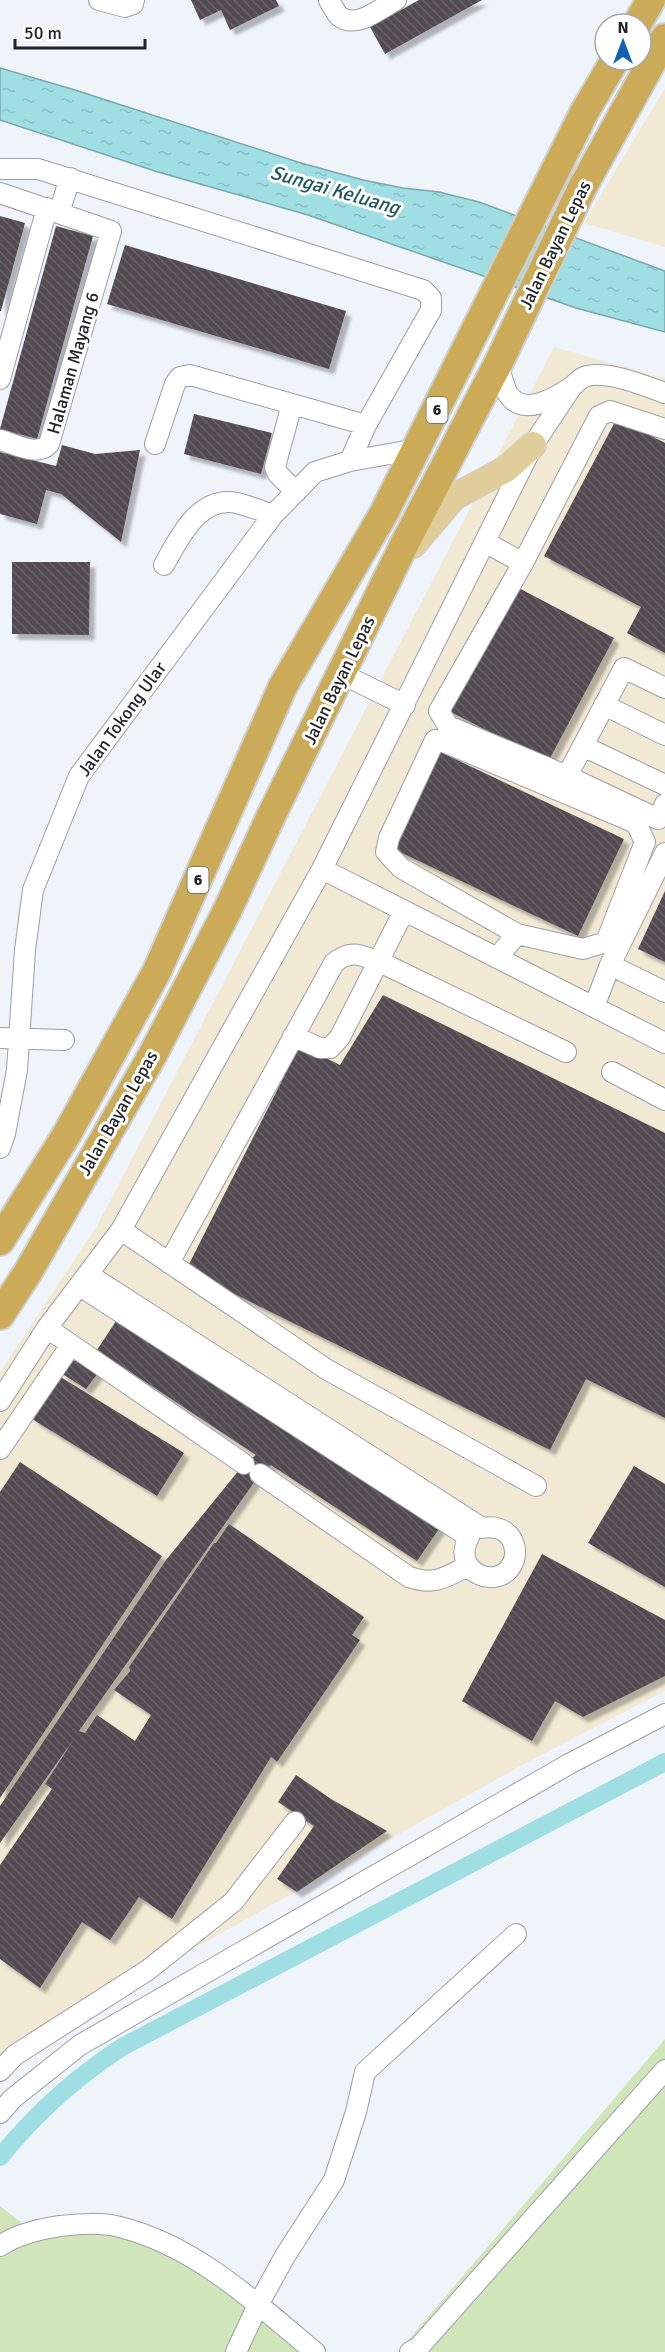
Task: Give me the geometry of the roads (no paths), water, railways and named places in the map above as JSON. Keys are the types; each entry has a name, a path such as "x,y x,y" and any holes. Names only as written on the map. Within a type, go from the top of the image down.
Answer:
{"highway":[{"name":"Jalan Bayan Lepas","path":"0,1315 28,1272 152,1056 228,909 272,814 498,364 582,188 665,38"},
{"name":"Jalan Bayan Lepas","path":"0,1241 66,1134 158,971 283,686 384,513 585,111 608,72"}],"main road":[{"path":"391,574 425,529 454,497 506,469 533,445"}],"street":[{"path":"99,0 125,7 133,4 134,0"},
{"path":"329,0 338,15 347,21 356,21 396,0"},
{"path":"0,169 38,169 70,178 423,290 432,298 431,310 366,425 350,461"},
{"path":"0,379 53,211 70,178"},
{"path":"0,193 53,211"},
{"name":"Halaman Mayang 6","path":"0,440 36,451 44,449 49,444 111,231 53,211"},
{"path":"498,364 508,393 520,404 535,405 571,388 584,377 606,376 665,393"},
{"path":"155,444 175,384 180,377 190,375 366,425"},
{"path":"0,1401 47,1328 121,1230 322,870 533,445 571,388"},
{"path":"292,404 275,467 278,474 296,492"},
{"path":"665,429 610,411 599,416 523,563 439,711 448,726 567,776 658,819 665,804"},
{"name":"Jalan Tokong Ular","path":"0,1148 5,1134 17,1070 10,1038 33,890 79,776 273,515 315,472 350,461 417,449"},
{"path":"164,565 184,530 209,505 224,502 237,503 273,515"},
{"path":"485,542 523,563"},
{"path":"567,776 624,668 665,688"},
{"path":"342,674 405,705"},
{"path":"604,705 665,734"},
{"path":"435,740 446,742 636,823 640,828 645,842 606,942 584,949 517,934 401,868 386,852 389,838 435,740"},
{"path":"583,746 665,785"},
{"path":"594,1007 610,965 665,853"},
{"path":"322,870 665,1043"},
{"path":"293,1036 320,1048 330,1048 340,1037 404,911"},
{"path":"497,958 517,934"},
{"path":"169,1263 334,963 344,955 358,954 380,962 566,1052"},
{"path":"610,965 665,992"},
{"path":"10,1038 64,1040"},
{"path":"612,1072 665,1100"},
{"path":"121,1230 326,1369 536,1486"},
{"path":"85,1280 476,1532"},
{"path":"47,1328 409,1576 424,1582 441,1579 468,1566"},
{"path":"0,1449 71,1345"},
{"path":"491,1527 507,1533 515,1548 515,1557 506,1571 499,1576 482,1576 468,1566 464,1551 476,1532 491,1527"},
{"path":"0,2112 12,2099 80,2045 569,1764 665,1714"},
{"path":"0,2071 15,2055 148,1970 233,1902 295,1822"},
{"path":"236,2352 285,2256 334,2180 356,2112 365,2072 516,1934"},
{"path":"410,2352 419,2347 665,2070"},
{"path":"0,2246 41,2229 87,2224 119,2227 171,2245 219,2275 315,2352"}],"water":[{"name":"Sungai Keluang","path":"0,68 301,163 363,180 439,192 479,202 665,271 665,332 576,308 308,215 158,172 0,120"}],"waterway":[{"path":"0,2157 57,2097 122,2047 665,1762"}]}
